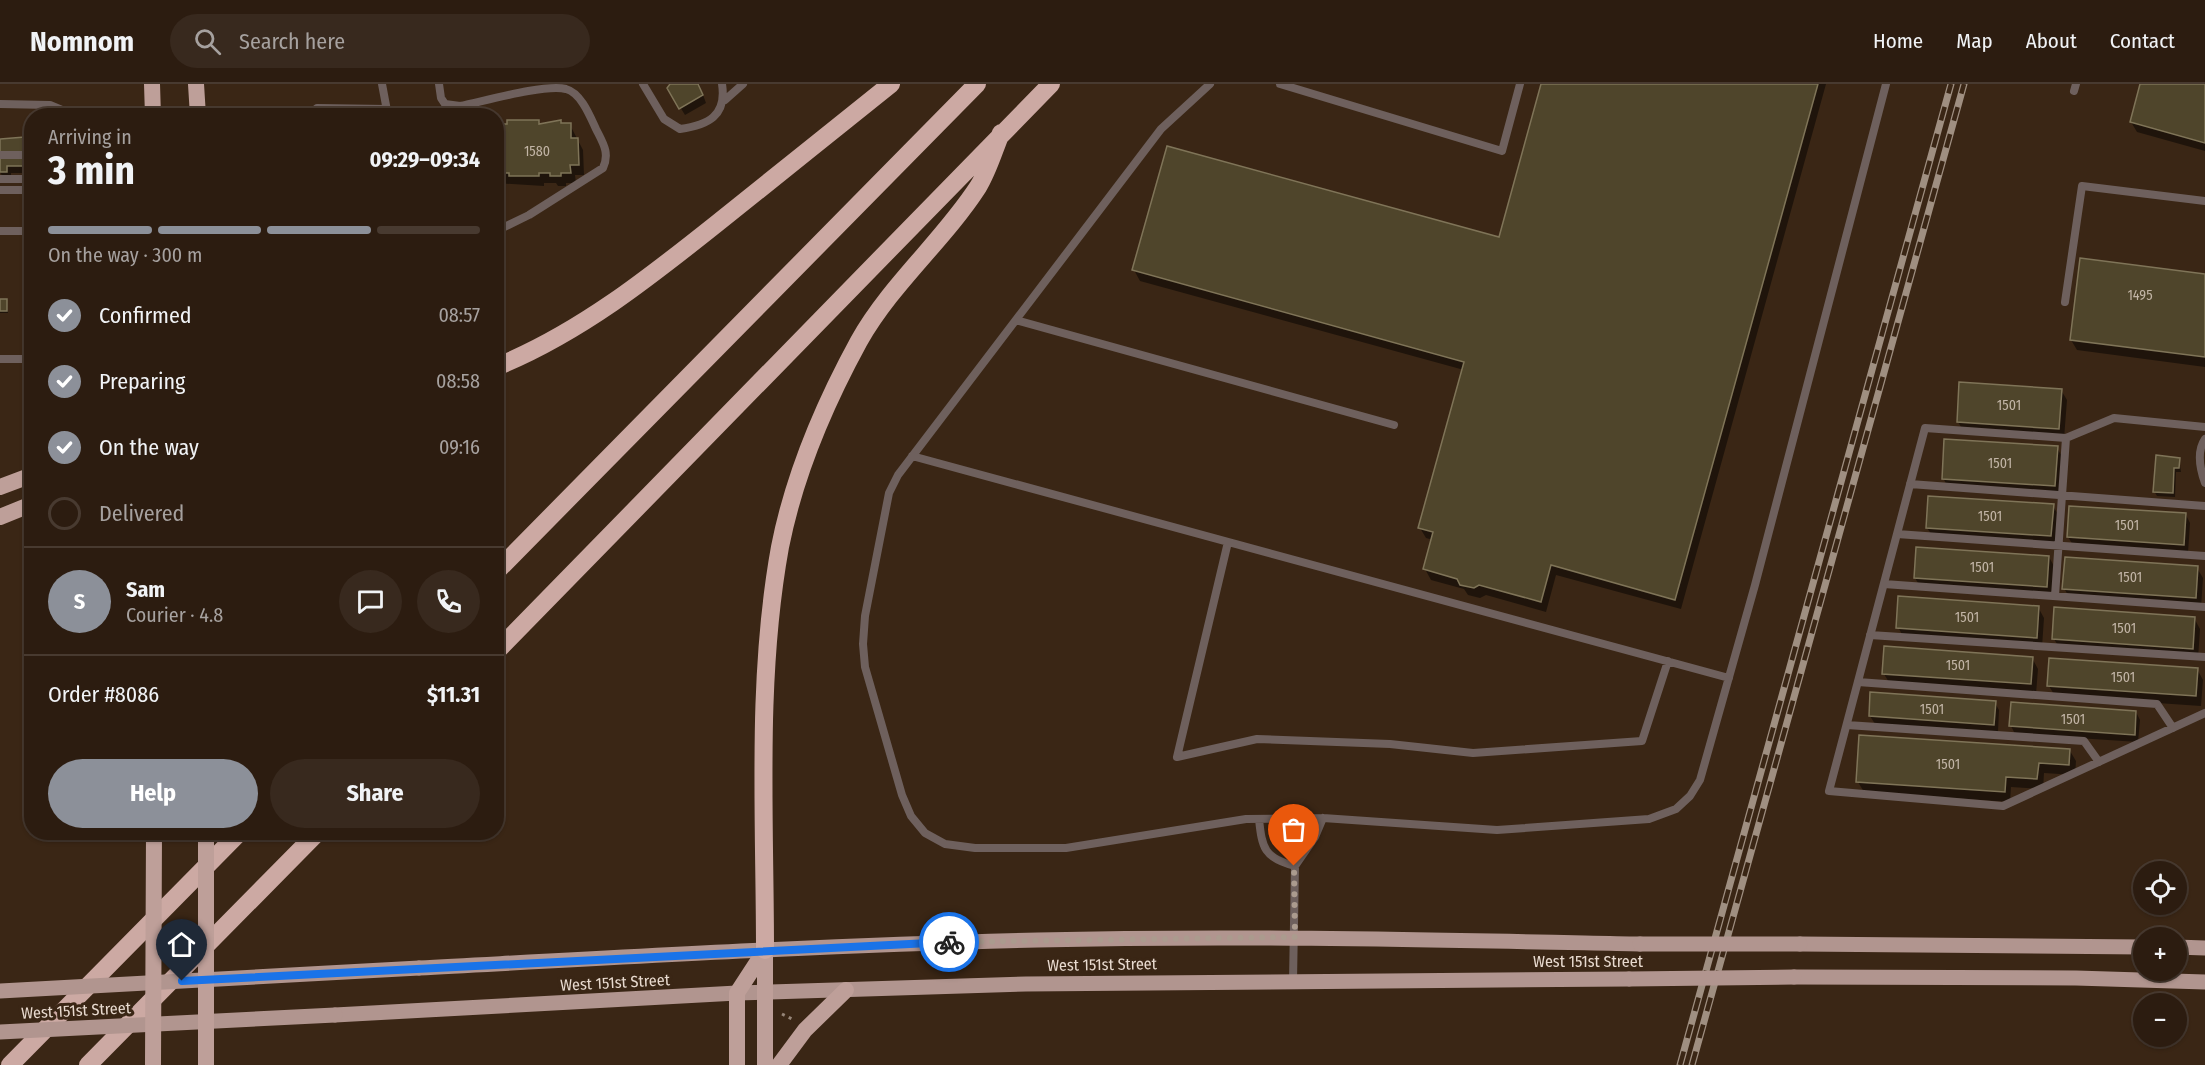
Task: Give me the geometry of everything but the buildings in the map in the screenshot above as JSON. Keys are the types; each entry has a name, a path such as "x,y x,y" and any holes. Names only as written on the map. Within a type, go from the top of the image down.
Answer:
{"highway":[{"path":"152,84 153,108"},
{"path":"196,84 198,108"},
{"path":"504,363 553,340 604,310 683,251 891,84"},
{"path":"504,564 977,84"},
{"path":"504,644 1051,84"},
{"path":"765,1065 765,702 770,628 781,545 791,504 820,422 859,341 879,310 979,186 1001,133"},
{"path":"0,487 24,478"},
{"path":"0,517 24,507"},
{"path":"153,1065 154,840"},
{"path":"206,840 206,1065"},
{"path":"10,1065 232,840"},
{"path":"88,1065 310,840"},
{"path":"737,1065 737,993 765,950"},
{"path":"779,1065 805,1030 846,990"}],"main road":[{"name":"West 151st Street","path":"0,991 765,950 1041,940 1295,937 1640,944 2133,947"},
{"path":"2187,947 2205,948"},
{"name":"West 151st Street","path":"0,1032 737,993 1121,981 1794,977 2076,978 2205,982"}],"lane":[{"path":"382,84 386,108"},
{"path":"439,84 441,98 446,104 460,106 548,89 567,89 581,100 606,150 607,159 603,168 529,215 504,227"},
{"path":"644,84 664,119 680,129 699,126 718,114 725,100 743,84"},
{"path":"722,84 725,100"},
{"path":"1210,84 1161,129 912,456 898,475 889,494 865,616 863,644 865,668 902,795 911,816 925,833 945,844 975,848 1066,848 1202,824 1259,819 1323,818 1497,830 1649,819 1676,809 1690,796 1700,780 1886,84"},
{"path":"1280,84 1502,151 1520,84"},
{"path":"0,104 40,104 55,108"},
{"path":"0,155 24,155"},
{"path":"0,179 24,179"},
{"path":"2065,302 2082,186 2205,201"},
{"path":"0,190 24,190"},
{"path":"0,231 24,231"},
{"path":"1016,320 1394,425"},
{"path":"0,359 24,359"},
{"path":"2205,427 2114,418 2066,438 1925,428 1829,791 2003,806 2205,713"},
{"path":"2055,596 2066,438"},
{"path":"2205,439 2201,445 2200,469 2205,483"},
{"path":"912,456 1729,678"},
{"path":"1910,483 2205,506"},
{"path":"1897,534 2205,556"},
{"path":"1228,542 1177,757 1257,739 1390,744 1473,753 1642,741 1668,661"},
{"path":"1884,584 2205,608"},
{"path":"1870,635 2205,657"},
{"path":"1858,682 2157,704 2173,728"},
{"path":"1847,724 2084,741 2099,762"},
{"path":"1293,981 1294,866 1316,837 1323,818"},
{"path":"1259,819 1262,846 1278,861 1294,866"}],"railway":[{"path":"1680,1065 1951,84"},
{"path":"1692,1065 1964,84"}],"way so far":[{"path":"949,942 1295,937 1294,866"}],"route":[{"path":"182,981 949,942"}]}
